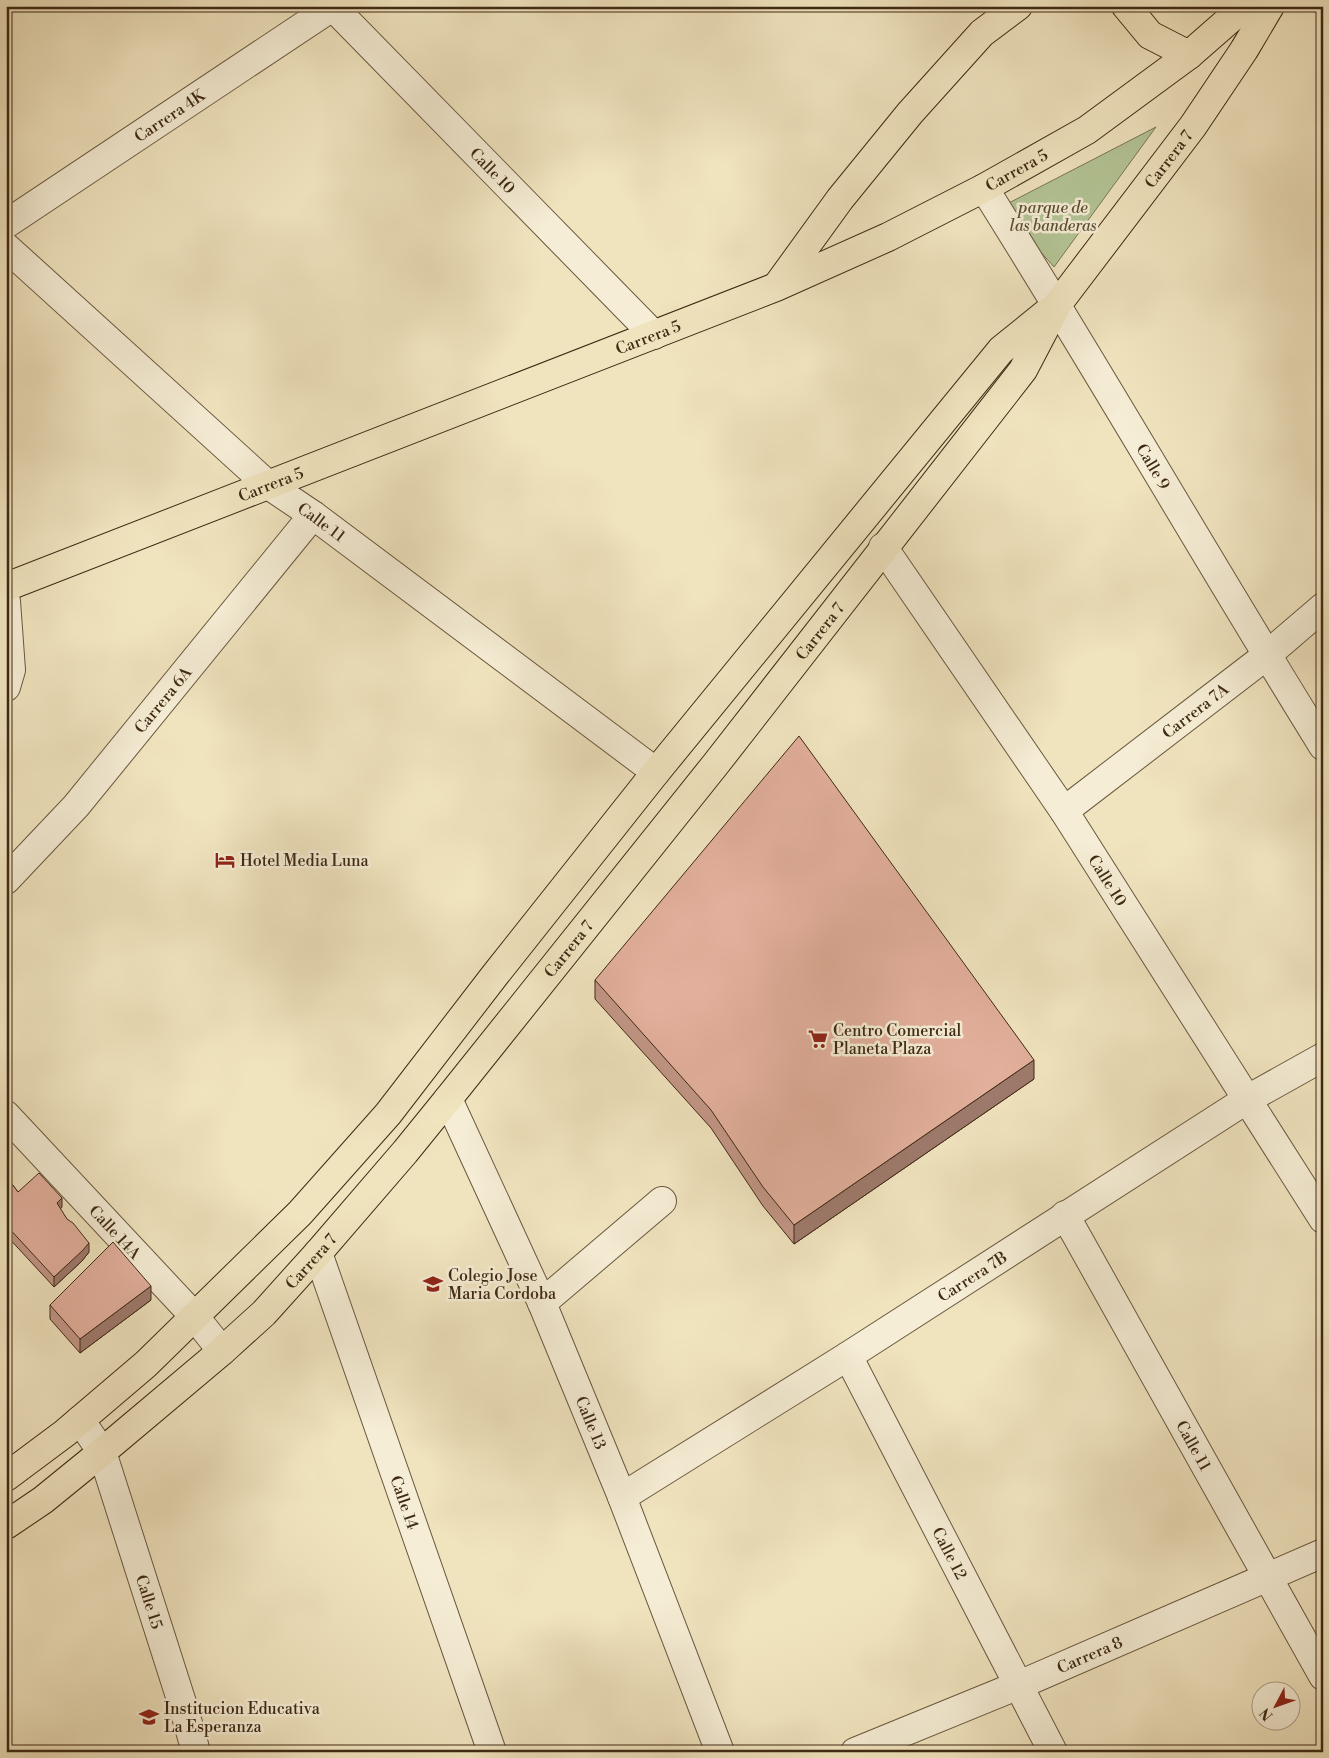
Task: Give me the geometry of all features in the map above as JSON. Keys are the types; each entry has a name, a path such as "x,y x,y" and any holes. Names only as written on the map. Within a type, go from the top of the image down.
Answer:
{"main road":[{"path":"776,288 840,199 910,113 982,33 1018,6"},
{"path":"1126,6 1150,35 1189,55"},
{"name":"Carrera 5","path":"6,587 267,484 776,288 888,237 984,188 1087,130 1189,55 1245,6"},
{"name":"Carrera 7","path":"6,1525 42,1500 102,1452 264,1313 405,1152 714,765 1023,370 1057,305 1193,126 1244,50 1270,6"},
{"name":"Carrera 7","path":"6,1477 80,1420 146,1364 300,1213 388,1114 495,975 656,772 1001,350 1057,305"}],"street":[{"name":"Carrera 4K","path":"6,224 332,6"},
{"name":"Calle 10","path":"332,6 654,335"},
{"name":"Calle 9","path":"984,188 1057,305 1266,656 1323,746"},
{"name":"Calle 11","path":"6,247 267,484 313,515 656,772"},
{"name":"Carrera 6A","path":"6,880 76,806 313,515"},
{"name":"Calle 10","path":"883,547 1064,812 1323,1220"},
{"path":"6,601 11,670 6,687"},
{"name":"Carrera 7A","path":"1064,812 1266,656 1323,607"},
{"name":"Carrera 7B","path":"622,1498 848,1356 1246,1100 1323,1057"},
{"name":"Calle 13","path":"448,1099 542,1303 622,1498 720,1752"},
{"name":"Calle 14A","path":"6,1116 195,1316 222,1351"},
{"path":"542,1303 662,1201"},
{"name":"Calle 11","path":"1065,1215 1323,1676"},
{"name":"Calle 14","path":"318,1253 492,1752"},
{"name":"Calle 12","path":"848,1356 1054,1752"},
{"name":"Calle 15","path":"80,1420 102,1452 196,1752"},
{"name":"Carrera 8","path":"855,1752 1019,1685 1323,1553"}],"green space":[{"name":"parque de las banderas","path":"1156,127 1054,267 1001,207"}],"building":[{"name":"Centro Comercial Planeta Plaza","path":"799,736 1034,1060 794,1225 763,1187 711,1110 595,980"},
{"path":"39,1173 62,1198 57,1203 67,1219 73,1223 89,1243 54,1277 6,1225 6,1176 18,1192"},
{"path":"113,1242 151,1286 80,1339 50,1305"}],"place":[{"name":"Hotel Media Luna","path":"225,860"},
{"name":"Centro Comercial Planeta Plaza","path":"818,1039"},
{"name":"Colegio Jose Maria Cordoba","path":"433,1284"},
{"name":"Institucion Educativa La Esperanza","path":"149,1717"}]}
